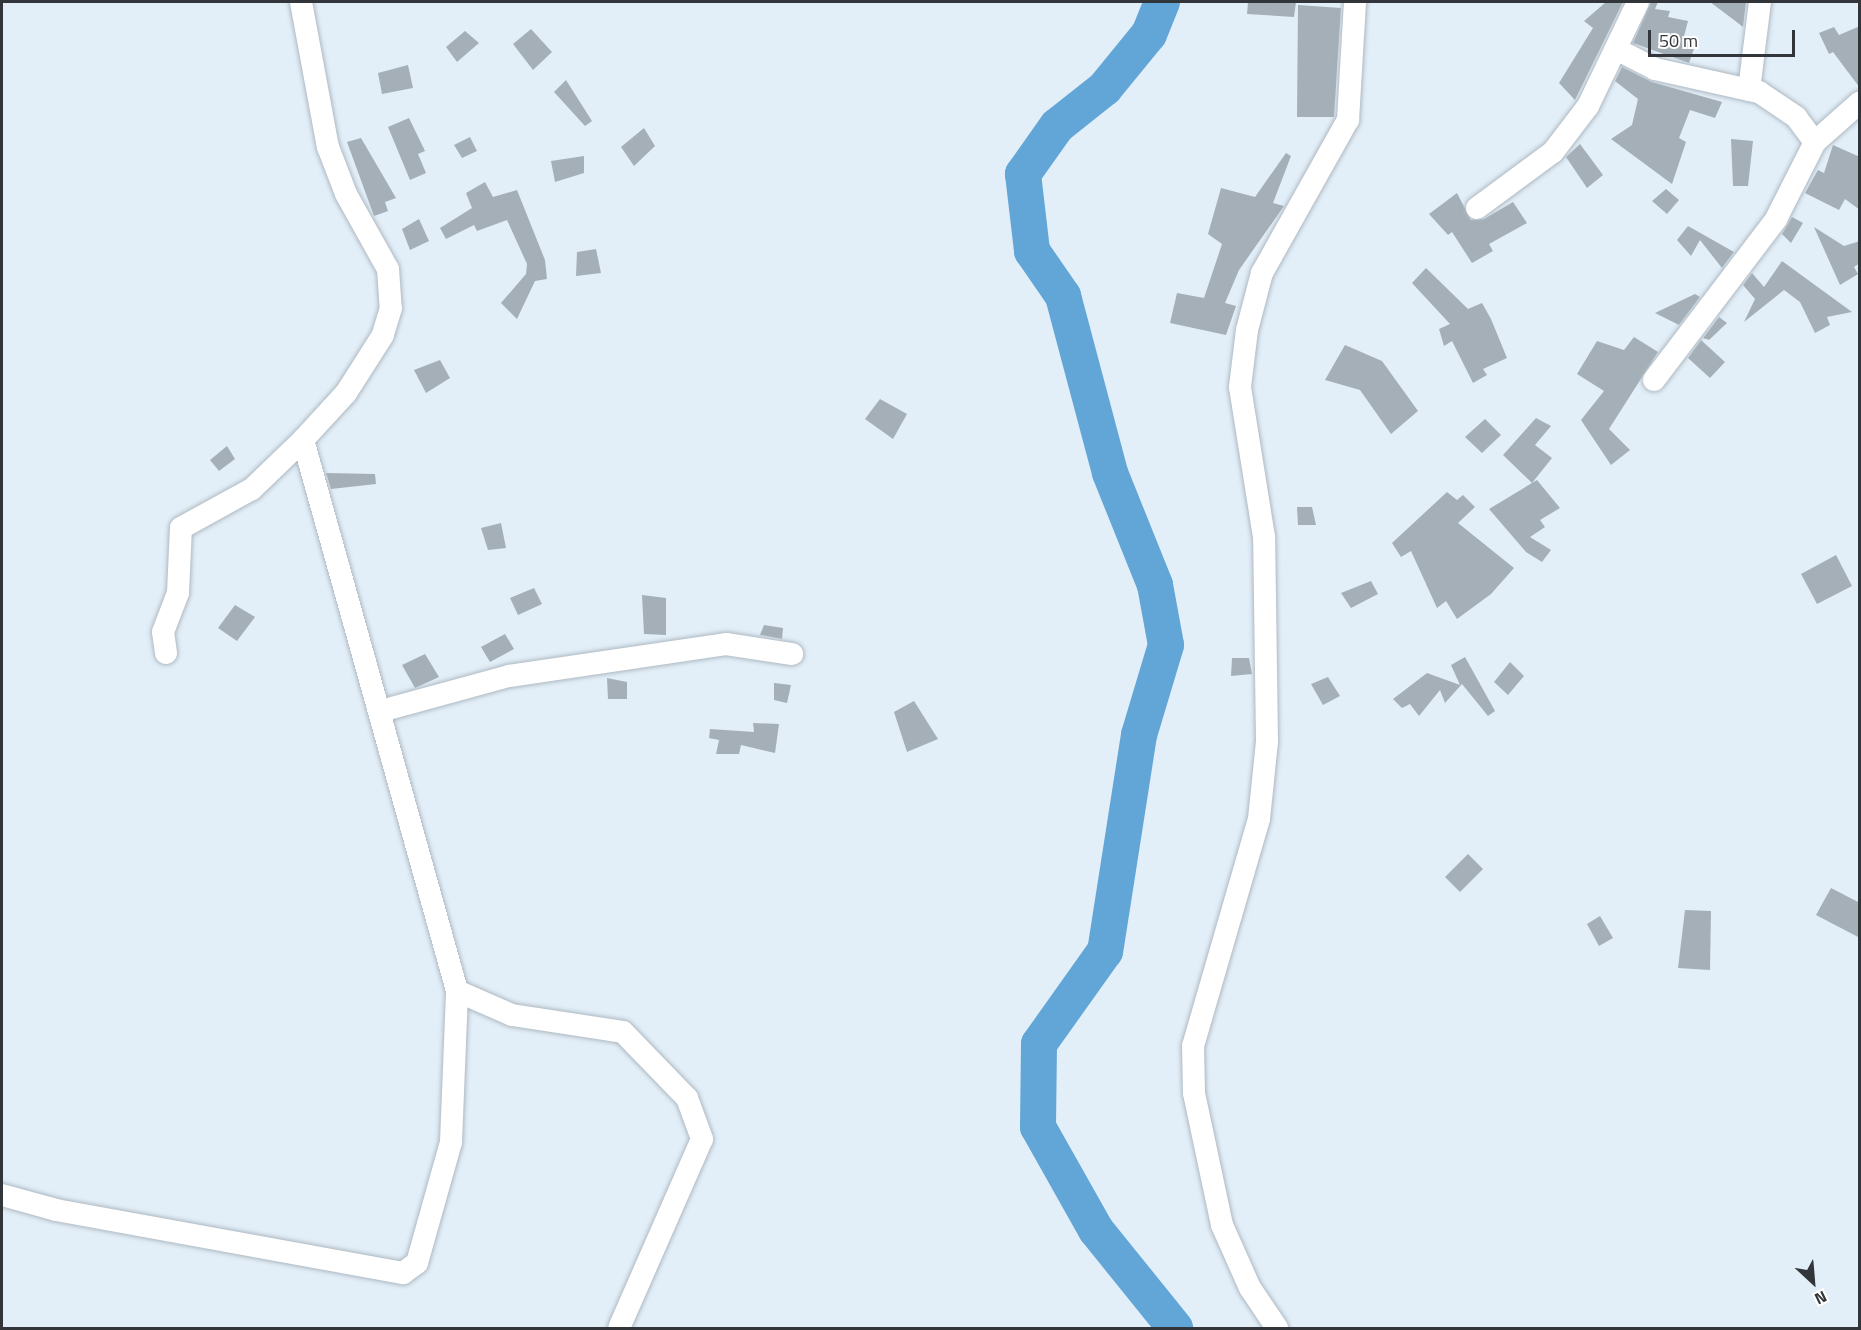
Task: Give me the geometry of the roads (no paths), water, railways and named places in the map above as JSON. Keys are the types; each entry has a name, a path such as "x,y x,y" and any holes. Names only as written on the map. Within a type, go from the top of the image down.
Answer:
{"street":[{"path":"166,653 163,632 178,593 181,528 252,489 303,440 346,393 383,335 391,308 388,269 346,194 328,147 301,2"},
{"path":"1276,1329 1250,1288 1222,1225 1194,1093 1193,1046 1259,819 1267,742 1264,537 1240,387 1247,330 1263,273 1347,120 1355,2"},
{"path":"1478,208 1553,152 1588,106 1638,2"},
{"path":"1749,90 1760,2"},
{"path":"1616,49 1655,69 1749,90 1775,100 1815,142"},
{"path":"1654,380 1776,219 1815,142 1860,102"},
{"path":"2,1195 56,1210 402,1273 417,1263 451,1142 457,991 381,711 303,440"},
{"path":"381,711 509,676 726,644 792,654"},
{"path":"457,991 512,1015 623,1032 687,1098 702,1139 619,1329"}],"waterway":[{"path":"1162,2 1149,34 1105,88 1057,126 1023,174 1032,251 1063,296 1110,473 1155,585 1166,645 1139,735 1105,951 1039,1044 1038,1127 1096,1230 1175,1328"}]}
